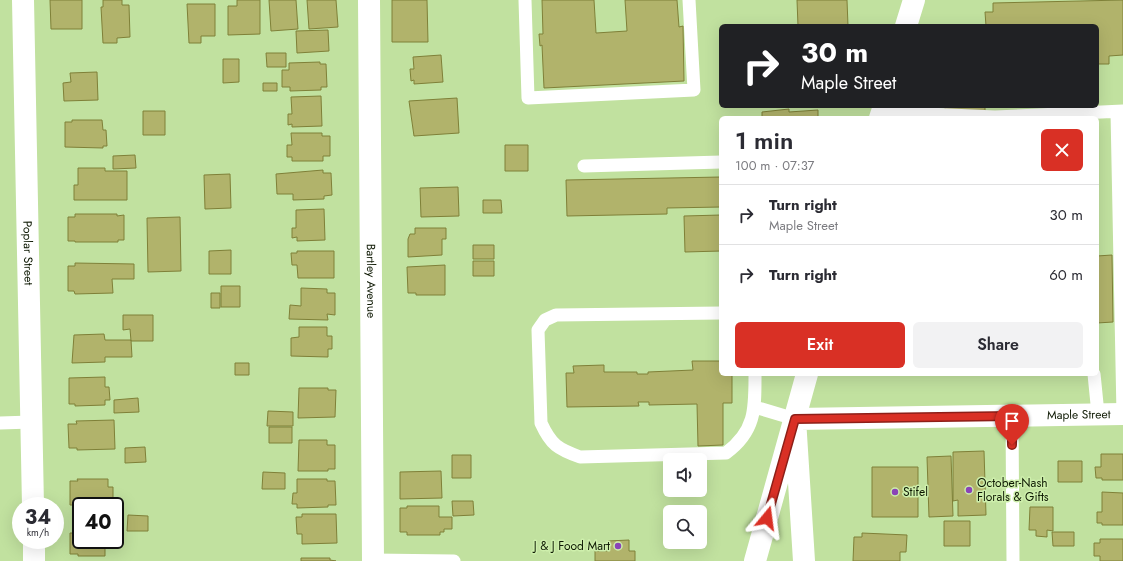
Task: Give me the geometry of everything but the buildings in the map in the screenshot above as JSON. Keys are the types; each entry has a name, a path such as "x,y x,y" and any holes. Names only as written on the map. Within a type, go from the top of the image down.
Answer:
{"street":[{"name":"Poplar Street","path":"23,0 33,497"},
{"name":"Bartley Avenue","path":"369,0 373,560"},
{"path":"907,24 914,0"},
{"path":"755,561 806,376"},
{"name":"Maple Street","path":"795,419 1123,414"},
{"path":"795,419 804,561"},
{"path":"34,549 34,561"}],"lane":[{"path":"525,0 528,98 694,90 688,0"},
{"path":"1016,116 1120,111 1123,414"},
{"path":"882,112 972,116"},
{"path":"584,166 719,162"},
{"path":"719,313 556,315 545,320 538,330 541,423 547,437 561,450 580,457 726,453 735,447 753,420 755,407 755,376"},
{"path":"1094,376 1098,414"},
{"path":"755,407 795,419"},
{"path":"1012,416 1013,561"},
{"path":"0,423 31,422"},
{"path":"373,560 454,561"}],"place":[{"name":"October-Nash Florals & Gifts","path":"969,490"},
{"name":"Stifel","path":"895,492"},
{"name":"J & J Food Mart","path":"618,546"}],"route":[{"path":"767,518 795,419 1012,416 1012,445"}]}
